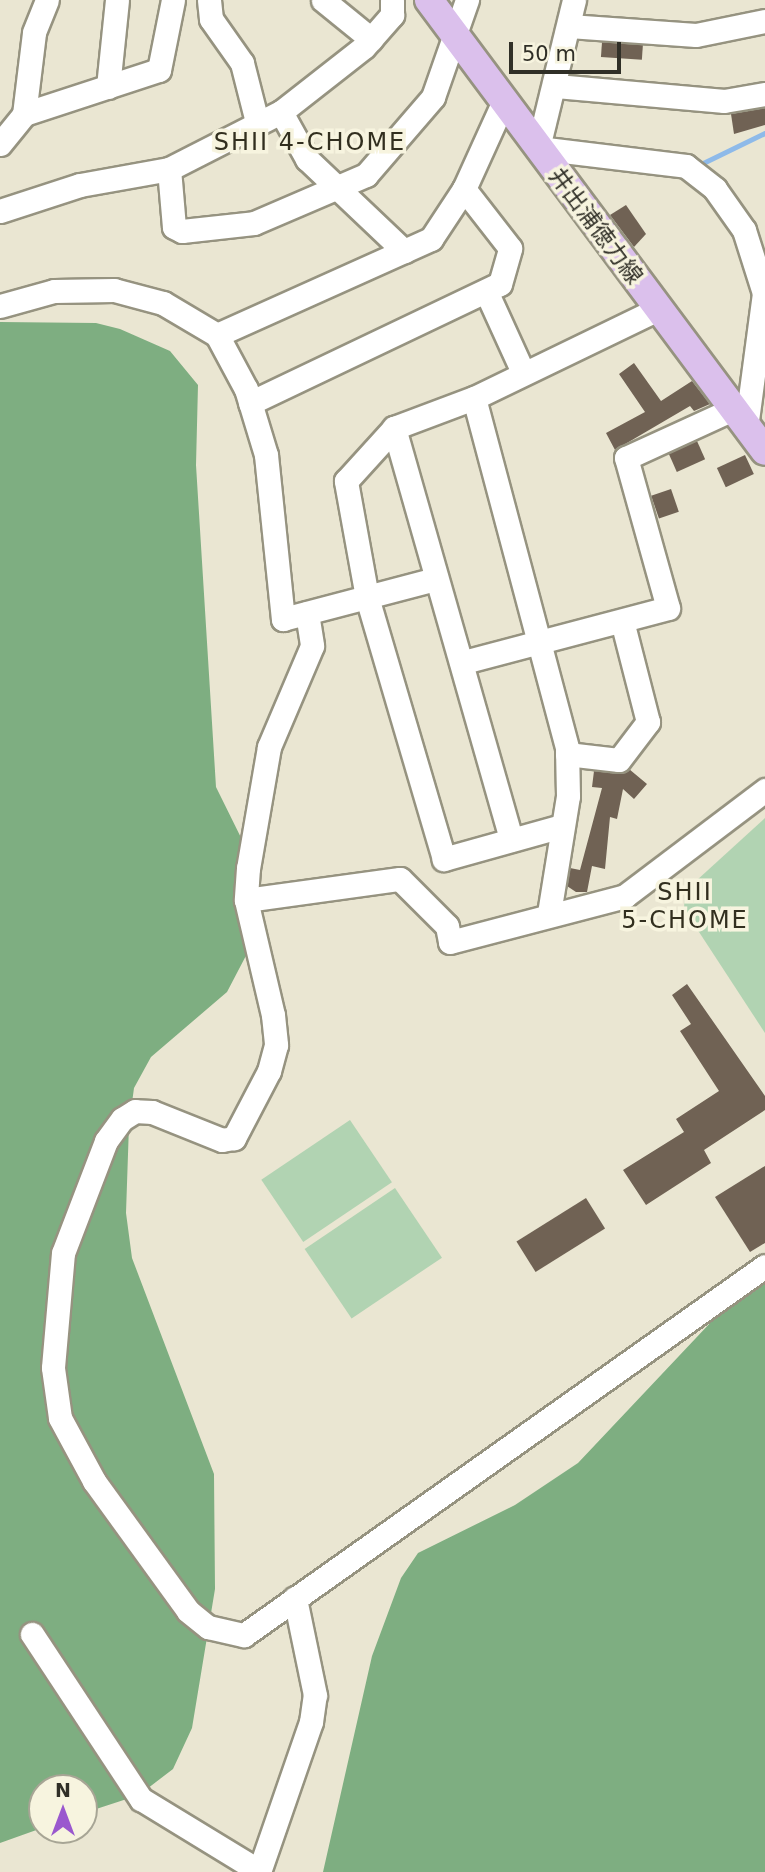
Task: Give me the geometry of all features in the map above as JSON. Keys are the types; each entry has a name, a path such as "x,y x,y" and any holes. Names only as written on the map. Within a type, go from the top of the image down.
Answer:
{"main road":[{"name":"井出浦徳力線","path":"429,0 503,103 765,451"}],"street":[{"path":"0,144 24,114 34,33 47,0"},
{"path":"108,87 117,0"},
{"path":"24,114 159,70 173,0"},
{"path":"209,0 211,19 242,62 257,122"},
{"path":"323,0 371,38"},
{"path":"0,211 80,185 169,169 281,112 371,38 392,15 392,0"},
{"path":"169,169 174,227 182,231 254,223 339,189 385,159 433,97 467,0"},
{"path":"464,662 540,645 668,608 626,458 739,419 764,293 754,232 715,189 686,166 538,148 556,86 574,0"},
{"path":"569,26 696,35 765,21"},
{"path":"556,86 724,101 765,94"},
{"path":"217,335 431,239 464,189 503,103"},
{"path":"281,112 307,159 404,251"},
{"path":"250,403 500,284 510,248 464,189"},
{"path":"0,306 54,291 114,290 163,303 217,335 250,403 266,455 283,619 435,579"},
{"path":"486,291 522,370"},
{"path":"562,826 444,859 367,597 346,481 394,428 474,398 522,370 658,309"},
{"path":"474,398 567,754 562,826 549,913"},
{"path":"394,428 435,579 464,662 512,840"},
{"path":"307,613 312,646 269,747 246,900 273,1015 276,1045 269,1071 234,1138 222,1140 152,1112 135,1111 122,1119 69,1228 53,1368 60,1419 75,1454 188,1611 208,1627 244,1635 764,1267"},
{"path":"567,754 619,760 648,722 622,621"},
{"path":"246,900 400,879 447,926 450,942 549,913 625,896 765,790"},
{"path":"32,1634 141,1799 259,1871 311,1722 315,1695 295,1598"}],"green space":[{"path":"0,322 96,323 120,329 170,351 198,385 196,465 216,787 255,866 263,901 262,925 227,992 151,1057 134,1088 129,1125 126,1213 132,1258 214,1474 215,1589 192,1728 173,1769 139,1795 98,1808 98,1774 28,1774 28,1833 0,1843"},
{"path":"765,818 765,1033 684,909 685,891"},
{"path":"350,1120 392,1182 303,1242 261,1180"},
{"path":"395,1188 442,1258 352,1319 305,1249"},
{"path":"765,1282 765,1872 323,1872 372,1656 401,1578 418,1553 515,1505 578,1463 712,1321"}],"building":[{"path":"602,42 643,45 642,60 601,57"},
{"path":"765,108 765,125 734,134 731,114"},
{"path":"626,205 646,234 634,247 610,215"},
{"path":"634,363 661,401 692,381 710,404 694,411 690,406 615,450 606,433 645,412 619,374"},
{"path":"697,441 705,459 677,472 669,454"},
{"path":"745,455 754,474 726,487 717,468"},
{"path":"671,489 679,512 659,519 651,496"},
{"path":"629,769 647,784 634,799 623,789 617,819 610,817 605,869 592,866 587,892 576,892 567,886 570,868 580,870 602,788 592,787 594,771"},
{"path":"687,984 765,1096 765,1110 704,1150 711,1163 646,1205 623,1170 684,1132 676,1119 719,1091 680,1031 691,1024 672,995"},
{"path":"765,1166 765,1243 750,1252 715,1197"},
{"path":"586,1198 605,1229 536,1272 516,1241"}],"waterway":[{"path":"699,165 765,133"}],"district":[{"name":"SHII 4-CHOME","path":"310,143"},
{"name":"SHII 5-CHOME","path":"685,907"}]}
